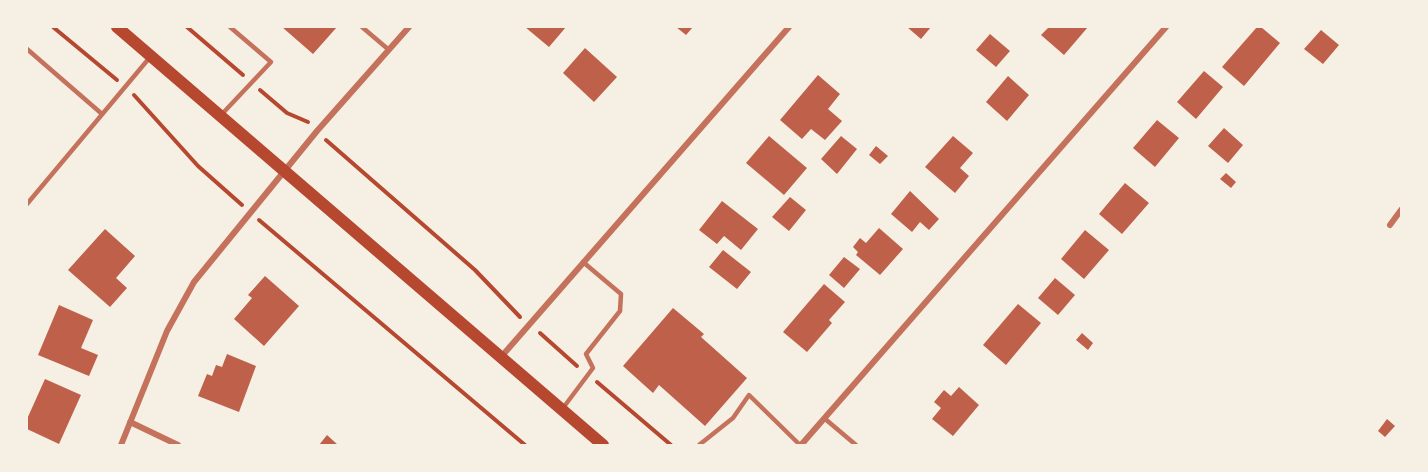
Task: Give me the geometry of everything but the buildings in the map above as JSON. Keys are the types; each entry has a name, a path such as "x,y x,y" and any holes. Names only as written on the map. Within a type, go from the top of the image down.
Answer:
{"main road":[{"path":"117,27 603,445"}],"street":[{"path":"121,445 171,323 194,282 317,131 409,27"},
{"path":"501,357 789,27"},
{"path":"800,445 1166,27"},
{"path":"1390,225 1401,210"},
{"path":"130,422 178,445"}],"lane":[{"path":"220,116 271,62 230,27"},
{"path":"362,27 389,50"},
{"path":"27,50 102,114"},
{"path":"27,204 151,56"},
{"path":"561,409 590,376 593,368 586,354 620,311 621,294 583,262"},
{"path":"699,445 733,418 749,395 800,445"},
{"path":"824,418 856,445"}],"path":[{"path":"53,27 106,71"},
{"path":"187,27 287,113 308,122 337,151 475,270 530,325 671,445"},
{"path":"142,102 198,166 237,201"},
{"path":"262,222 525,445"}]}
